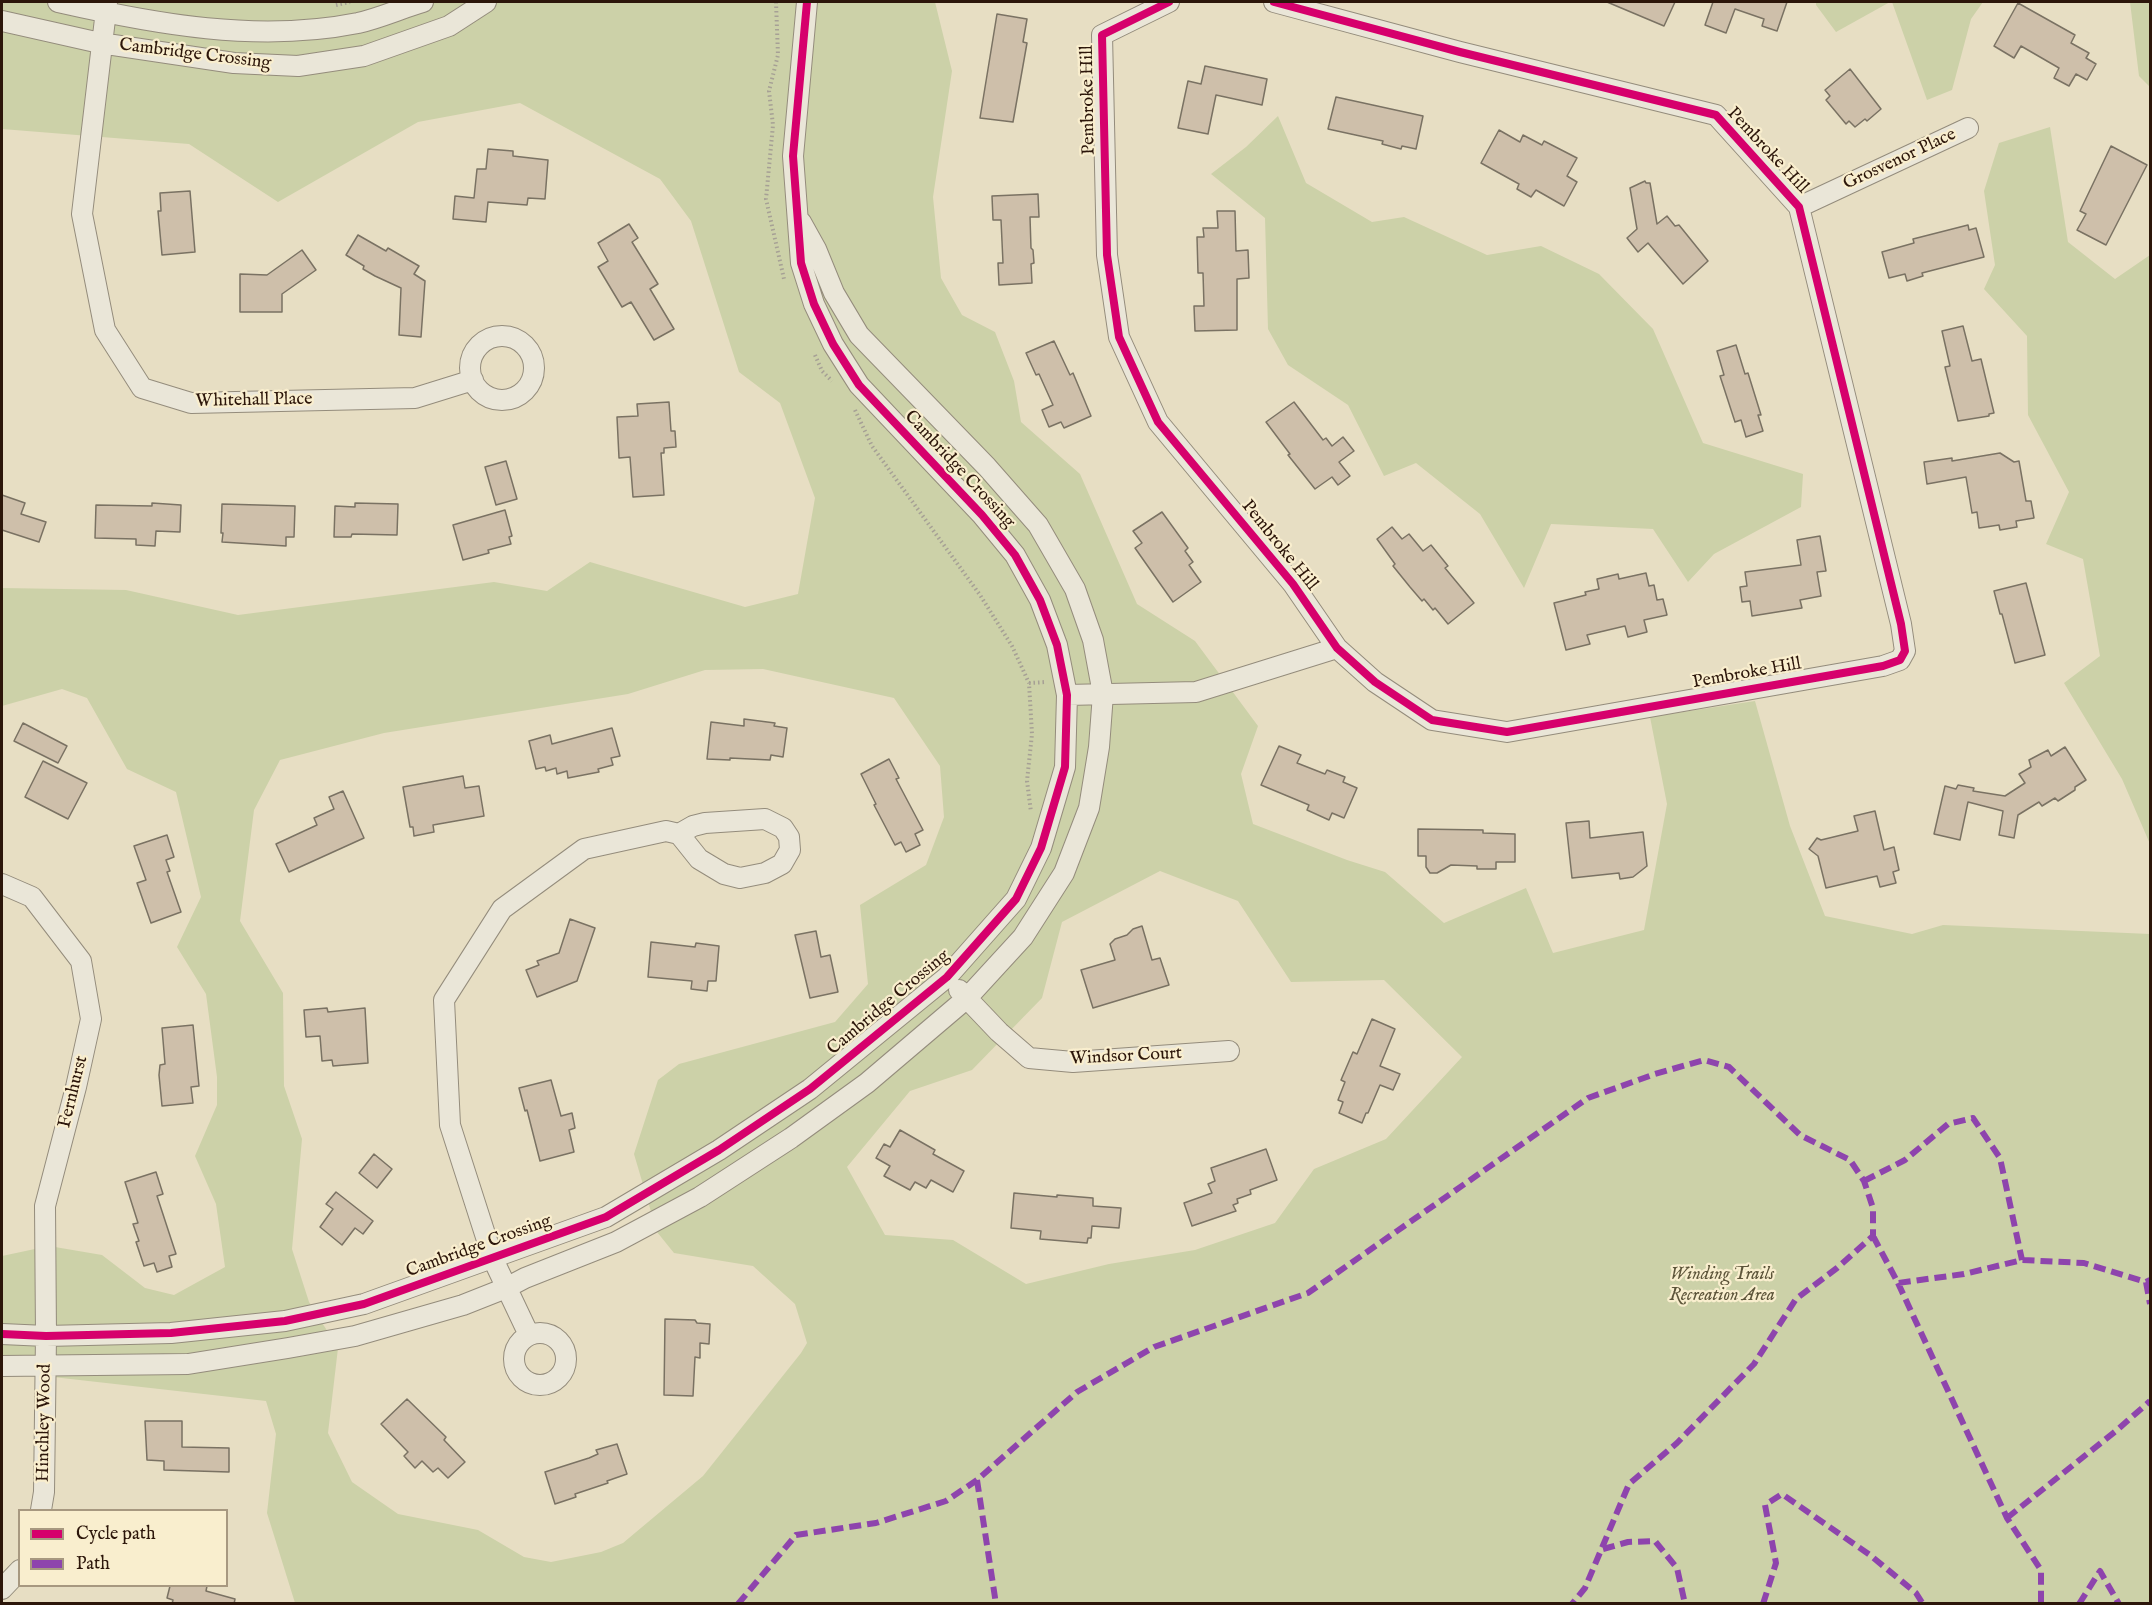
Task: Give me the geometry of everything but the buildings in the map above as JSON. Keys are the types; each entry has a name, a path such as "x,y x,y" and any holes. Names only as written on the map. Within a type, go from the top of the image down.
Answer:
{"street":[{"name":"Cambridge Crossing","path":"57,2 106,7 203,29 294,32 359,22 423,2"},
{"name":"Cambridge Crossing","path":"2,21 100,43 234,63 298,66 364,57 449,26 486,2"},
{"name":"Cambridge Crossing","path":"2,1334 46,1336 171,1333 285,1321 364,1304 606,1217 719,1150 810,1089 947,977 1016,899 1041,848 1065,767 1067,695 1057,645 1040,600 1015,555 982,515 859,385 833,344 814,304 801,263 793,156 807,2"},
{"name":"Pembroke Hill","path":"1169,2 1102,35 1107,255 1119,337 1158,422 1293,584 1337,648 1375,682 1431,720 1508,732 1883,666 1900,660 1905,651 1900,624 1799,207 1716,115 1460,52 1274,2"},
{"name":"Whitehall Place","path":"106,7 100,43 82,214 105,330 142,388 191,403 391,399 415,398 473,380"},
{"name":"Grosvenor Place","path":"1799,207 1968,128"},
{"name":"Cambridge Crossing","path":"2,1366 188,1364 355,1336 463,1305 616,1242 700,1197 791,1138 867,1083 967,998 1023,937 1064,873 1089,808 1099,747 1104,694 1093,640 1075,589 1038,525 987,467 859,335 834,292 816,249 798,217"},
{"path":"1067,695 1196,693 1337,648"},
{"path":"529,1335 493,1259 450,1125 444,1000 502,909 584,849 666,831 679,834 699,859 724,874 740,878 765,873 782,864 790,850 789,837 783,828 765,819 705,823 693,826 679,834"},
{"name":"Fernhurst","path":"2,884 32,897 81,961 91,1019 45,1206 46,1336"},
{"name":"Windsor Court","path":"947,977 999,1032 1029,1058 1073,1062 1229,1051"},
{"name":"Hinchley Wood","path":"41,1509 44,1492 46,1336"},
{"path":"2,1589 18,1572"}],"path":[{"path":"776,2 778,55 769,91 773,125 766,199 782,274 787,285"},
{"path":"813,350 822,371 836,385"},
{"path":"854,408 872,446 980,595 1012,646 1029,683 1032,734 1027,781 1031,813"}],"green space":[{"name":"Winding Trails Recreation Area","path":"2,2 935,2 952,71 933,197 941,278 962,315 995,332 1014,381 1021,422 1080,474 1137,604 1195,641 1258,726 1241,774 1253,824 1385,872 1444,923 1526,888 1553,953 1644,930 1667,804 1650,717 1755,701 1790,826 1825,916 1912,934 1943,925 2150,934 2150,1603 295,1603 267,1513 276,1434 266,1401 35,1375 2,1376 2,1256 49,1246 102,1255 145,1288 174,1295 225,1267 216,1204 195,1156 217,1105 217,1077 206,994 177,947 201,897 176,792 127,769 87,698 62,689 2,706 2,588 126,590 238,615 494,582 547,591 590,562 745,607 798,594 815,498 780,403 739,372 691,221 660,179 520,103 418,122 278,202 189,144 2,129","holes":["763,669 894,698 940,766 944,817 926,865 860,905 868,984 835,1022 679,1064 658,1080 634,1154 657,1232 674,1253 753,1266 795,1304 807,1343 703,1476 623,1543 601,1552 551,1562 524,1557 478,1530 398,1514 352,1482 328,1433 338,1348 309,1302 292,1249 302,1139 284,1086 283,993 240,921 254,810 280,760 384,733 628,694 705,670","1160,871 1238,901 1291,982 1384,980 1462,1057 1386,1139 1314,1169 1275,1223 1195,1250 1109,1264 1026,1284 953,1240 885,1235 847,1167 910,1091 972,1070 1042,998 1062,922"]},
{"path":"1816,2 1890,2 1836,32"},
{"path":"1892,2 1983,2 1971,19 1952,90 1927,100"},
{"path":"2130,2 2150,2 2150,87 2139,76"},
{"path":"1278,116 1306,183 1372,222 1404,217 1487,255 1541,246 1599,274 1653,329 1703,443 1803,474 1801,507 1714,554 1688,582 1653,529 1551,524 1524,588 1480,514 1416,463 1384,476 1348,405 1288,365 1268,329 1265,218 1211,174 1246,147"},
{"path":"2050,127 2068,242 2115,279 2150,255 2150,844 2122,779 2064,683 2100,656 2083,559 2046,544 2069,492 2028,415 2027,336 1984,289 1995,265 1984,191 1999,143"}],"marked path":[{"path":"738,1604 796,1535 876,1523 946,1501 977,1480 1077,1392 1154,1347 1308,1293 1588,1098 1655,1074 1704,1060 1729,1067 1800,1135 1850,1160 1864,1181 1873,1208 1873,1236 1837,1268 1796,1299 1754,1364 1677,1443 1629,1484 1585,1588 1572,1604"},
{"path":"1864,1181 1905,1160 1948,1124 1973,1118 2000,1158 2022,1260"},
{"path":"1873,1236 1898,1283 1964,1274 2022,1260 2084,1263 2146,1282 2150,1280"},
{"path":"2146,1282 2150,1304"},
{"path":"1898,1283 2007,1518 2041,1570 2041,1604"},
{"path":"2007,1518 2150,1401"},
{"path":"977,1480 996,1604"},
{"path":"1763,1604 1776,1563 1765,1505 1782,1494 1870,1555 1916,1593 1923,1604"},
{"path":"1603,1549 1628,1542 1655,1541 1677,1568 1685,1604"},
{"path":"2079,1604 2100,1571 2119,1604"}],"cycle path":[{"path":"2,1334 46,1336 171,1333 285,1321 364,1304 606,1217 719,1150 810,1089 947,977 1016,899 1041,848 1065,767 1067,695 1057,645 1040,600 1015,555 982,515 859,385 833,344 814,304 801,263 793,156 807,2"},
{"path":"1169,2 1102,35 1107,255 1119,337 1158,422 1293,584 1337,648 1375,682 1432,720 1507,732 1883,666 1900,660 1905,651 1901,624 1799,207 1716,115 1460,52 1274,2"}]}
